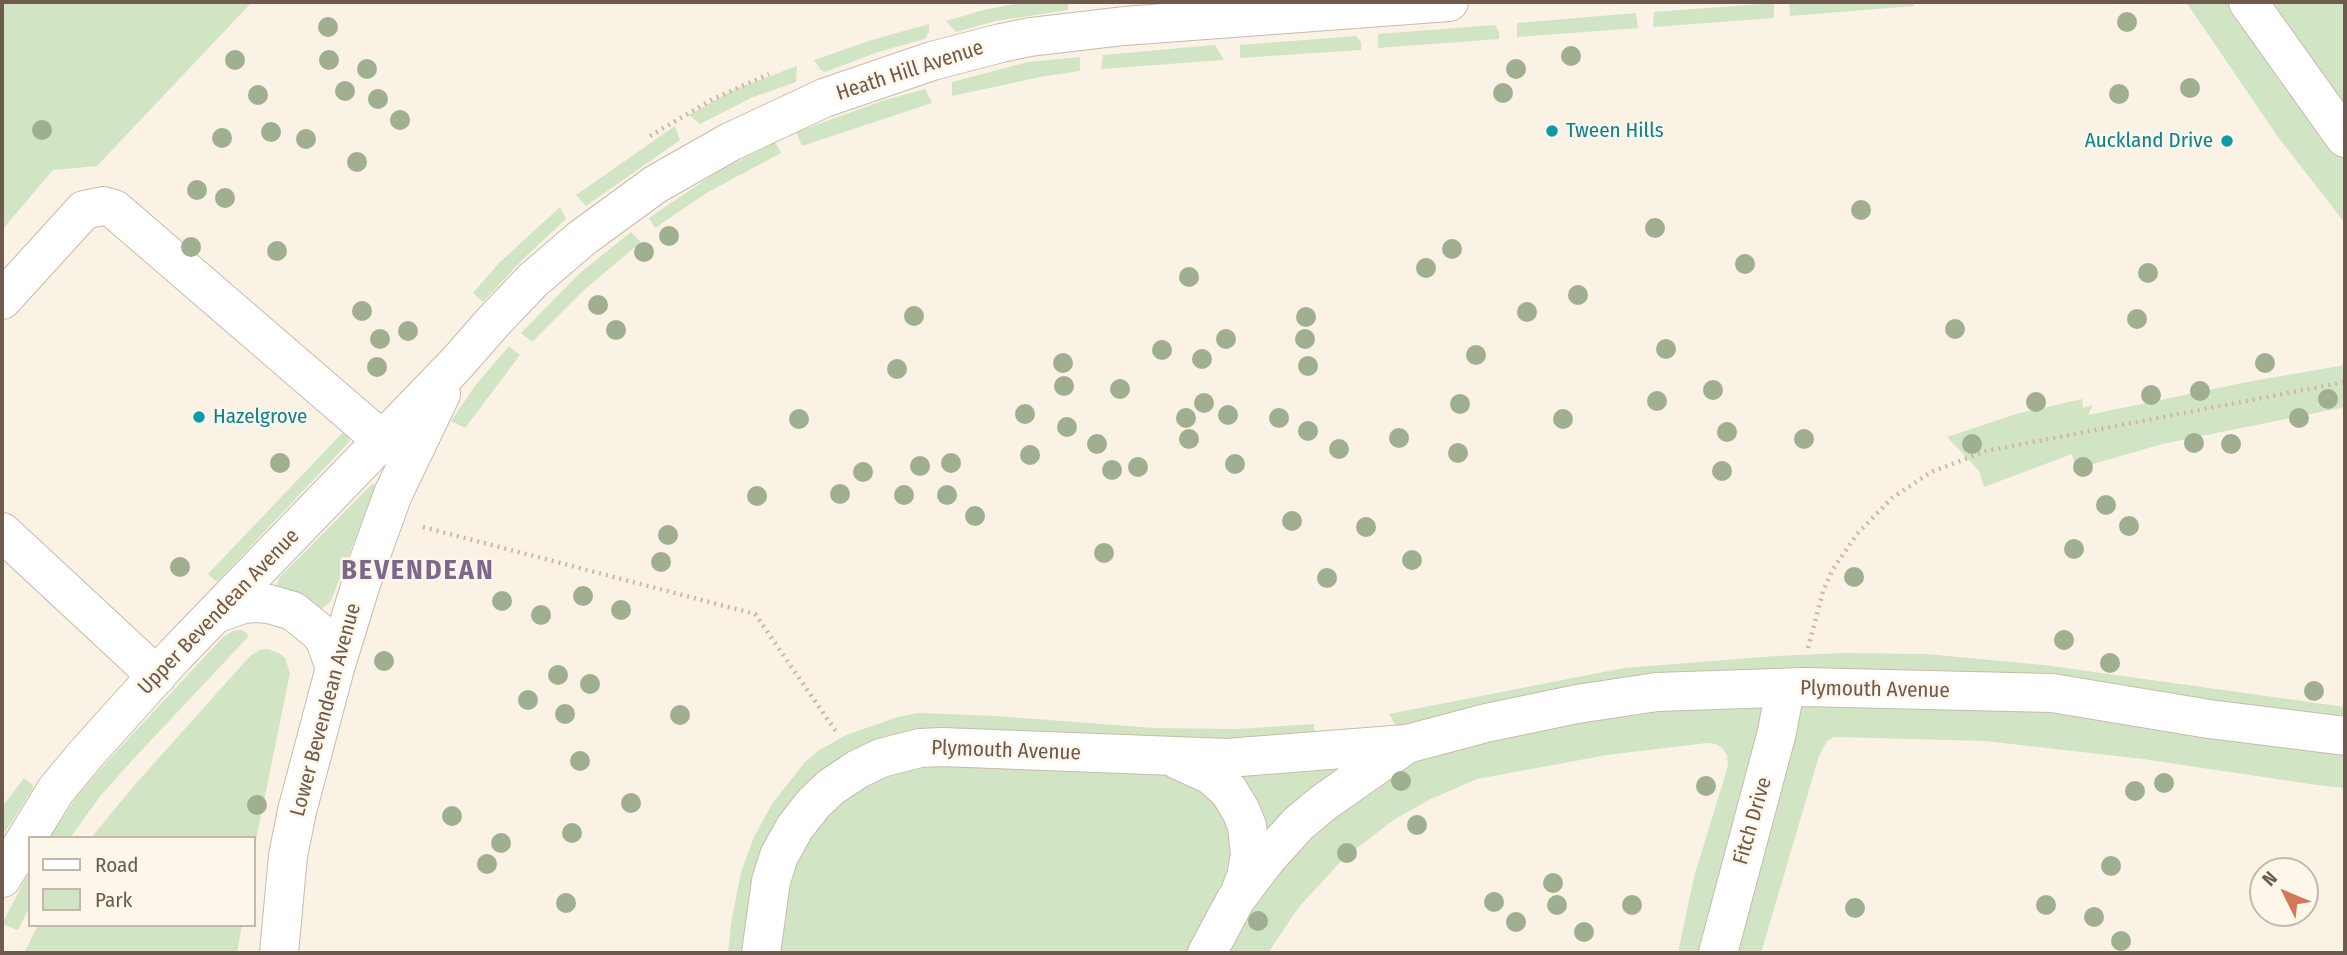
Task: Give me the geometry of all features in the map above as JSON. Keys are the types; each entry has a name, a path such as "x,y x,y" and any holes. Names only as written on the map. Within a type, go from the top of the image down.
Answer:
{"street":[{"name":"Heath Hill Avenue","path":"458,362 493,322 565,251 656,184 719,148 778,119 886,75 971,50 1030,37 1124,26 1449,2"},
{"path":"2248,2 2345,138"},
{"path":"2,300 84,209 99,206 114,209 382,440"},
{"name":"Upper Bevendean Avenue","path":"2,878 56,790 86,754 157,676 458,362"},
{"name":"Lower Bevendean Avenue","path":"279,953 281,915 293,834 335,668 386,513 404,470 458,362"},
{"path":"2,531 157,676"},
{"path":"218,613 243,604 256,603 293,611 325,640 335,668"},
{"name":"Plymouth Avenue","path":"761,953 771,881 779,856 794,827 814,803 845,777 899,752 942,747 1227,758 1407,744 1486,723 1657,692 1795,688 2052,693 2209,719 2345,736"},
{"name":"Fitch Drive","path":"1718,953 1777,732 1795,688"},
{"name":"Plymouth Avenue","path":"1236,900 1298,824 1323,803 1407,744"},
{"name":"Plymouth Avenue","path":"1166,757 1192,764 1211,775 1229,791 1247,826 1250,855 1246,877 1207,953"}],"path":[{"path":"1795,688 1807,658 1823,591 1833,569 1874,515 1892,498 1931,472 1986,451 2345,382"},
{"path":"386,513 417,525 755,614 844,742 858,769"}],"green space":[{"path":"2,2 252,2 97,166 53,170 2,230"},
{"path":"1025,2 1068,2 1068,10 996,21 956,32 946,21 984,10"},
{"path":"1789,2 1913,2 1914,6 1790,16"},
{"path":"2186,2 2345,2 2345,223 2278,137"},
{"path":"1774,3 1774,18 1653,27 1654,12"},
{"path":"1636,13 1638,28 1517,37 1517,23"},
{"path":"929,24 925,39 878,52 828,71 820,69 814,60 872,40"},
{"path":"1495,25 1499,39 1378,48 1378,34"},
{"path":"1356,36 1361,42 1361,50 1240,58 1240,45"},
{"path":"1215,45 1224,60 1101,69 1103,55"},
{"path":"1080,57 1080,71 952,96 952,82 1028,62"},
{"path":"797,66 796,82 751,98 700,124 689,115 733,90"},
{"path":"925,89 932,103 802,146 796,132 885,100"},
{"path":"675,126 680,140 586,206 576,195"},
{"path":"775,142 781,153 708,192 655,228 649,218 717,172"},
{"path":"560,207 566,219 523,259 483,302 473,293 499,263"},
{"path":"631,232 641,242 584,290 532,342 521,333 581,272"},
{"path":"509,346 520,355 465,428 451,421 475,386"},
{"path":"2345,365 2345,407 2162,444 2076,469 2072,454 1984,487 1979,471 1947,437 2016,414 2082,399 2083,408 2093,405 2088,415"},
{"path":"346,429 350,441 217,582 208,574"},
{"path":"373,483 376,485 331,601 322,609 317,609 280,591 277,586 279,578"},
{"path":"241,630 248,634 247,638 101,795 71,836 50,836 78,795 103,766 223,637"},
{"path":"260,650 279,653 285,658 290,673 256,840 256,836 93,836 250,656"},
{"path":"1843,653 1926,654 2044,665 2345,707 2345,788 2143,759 1985,741 1834,737 1827,741 1819,756 1761,953 1678,953 1694,877 1728,766 1727,755 1722,748 1707,743 1607,755 1477,779 1431,799 1395,819 1344,858 1298,908 1268,953 728,953 741,872 754,837 772,804 805,762 818,751 846,735 898,717 918,713 996,716 1155,728 1237,729 1314,724 1314,742 1406,743 1389,714 1624,668"},
{"path":"24,778 33,788 2,837 2,807"},
{"path":"28,874 28,910 18,930 2,924"},
{"path":"37,927 242,927 237,953 24,953"}],"place":[{"name":"Tween Hills","path":"1552,131"},
{"name":"Auckland Drive","path":"2227,141"},
{"name":"Hazelgrove","path":"199,417"}],"district":[{"name":"BEVENDEAN","path":"418,571"}]}
